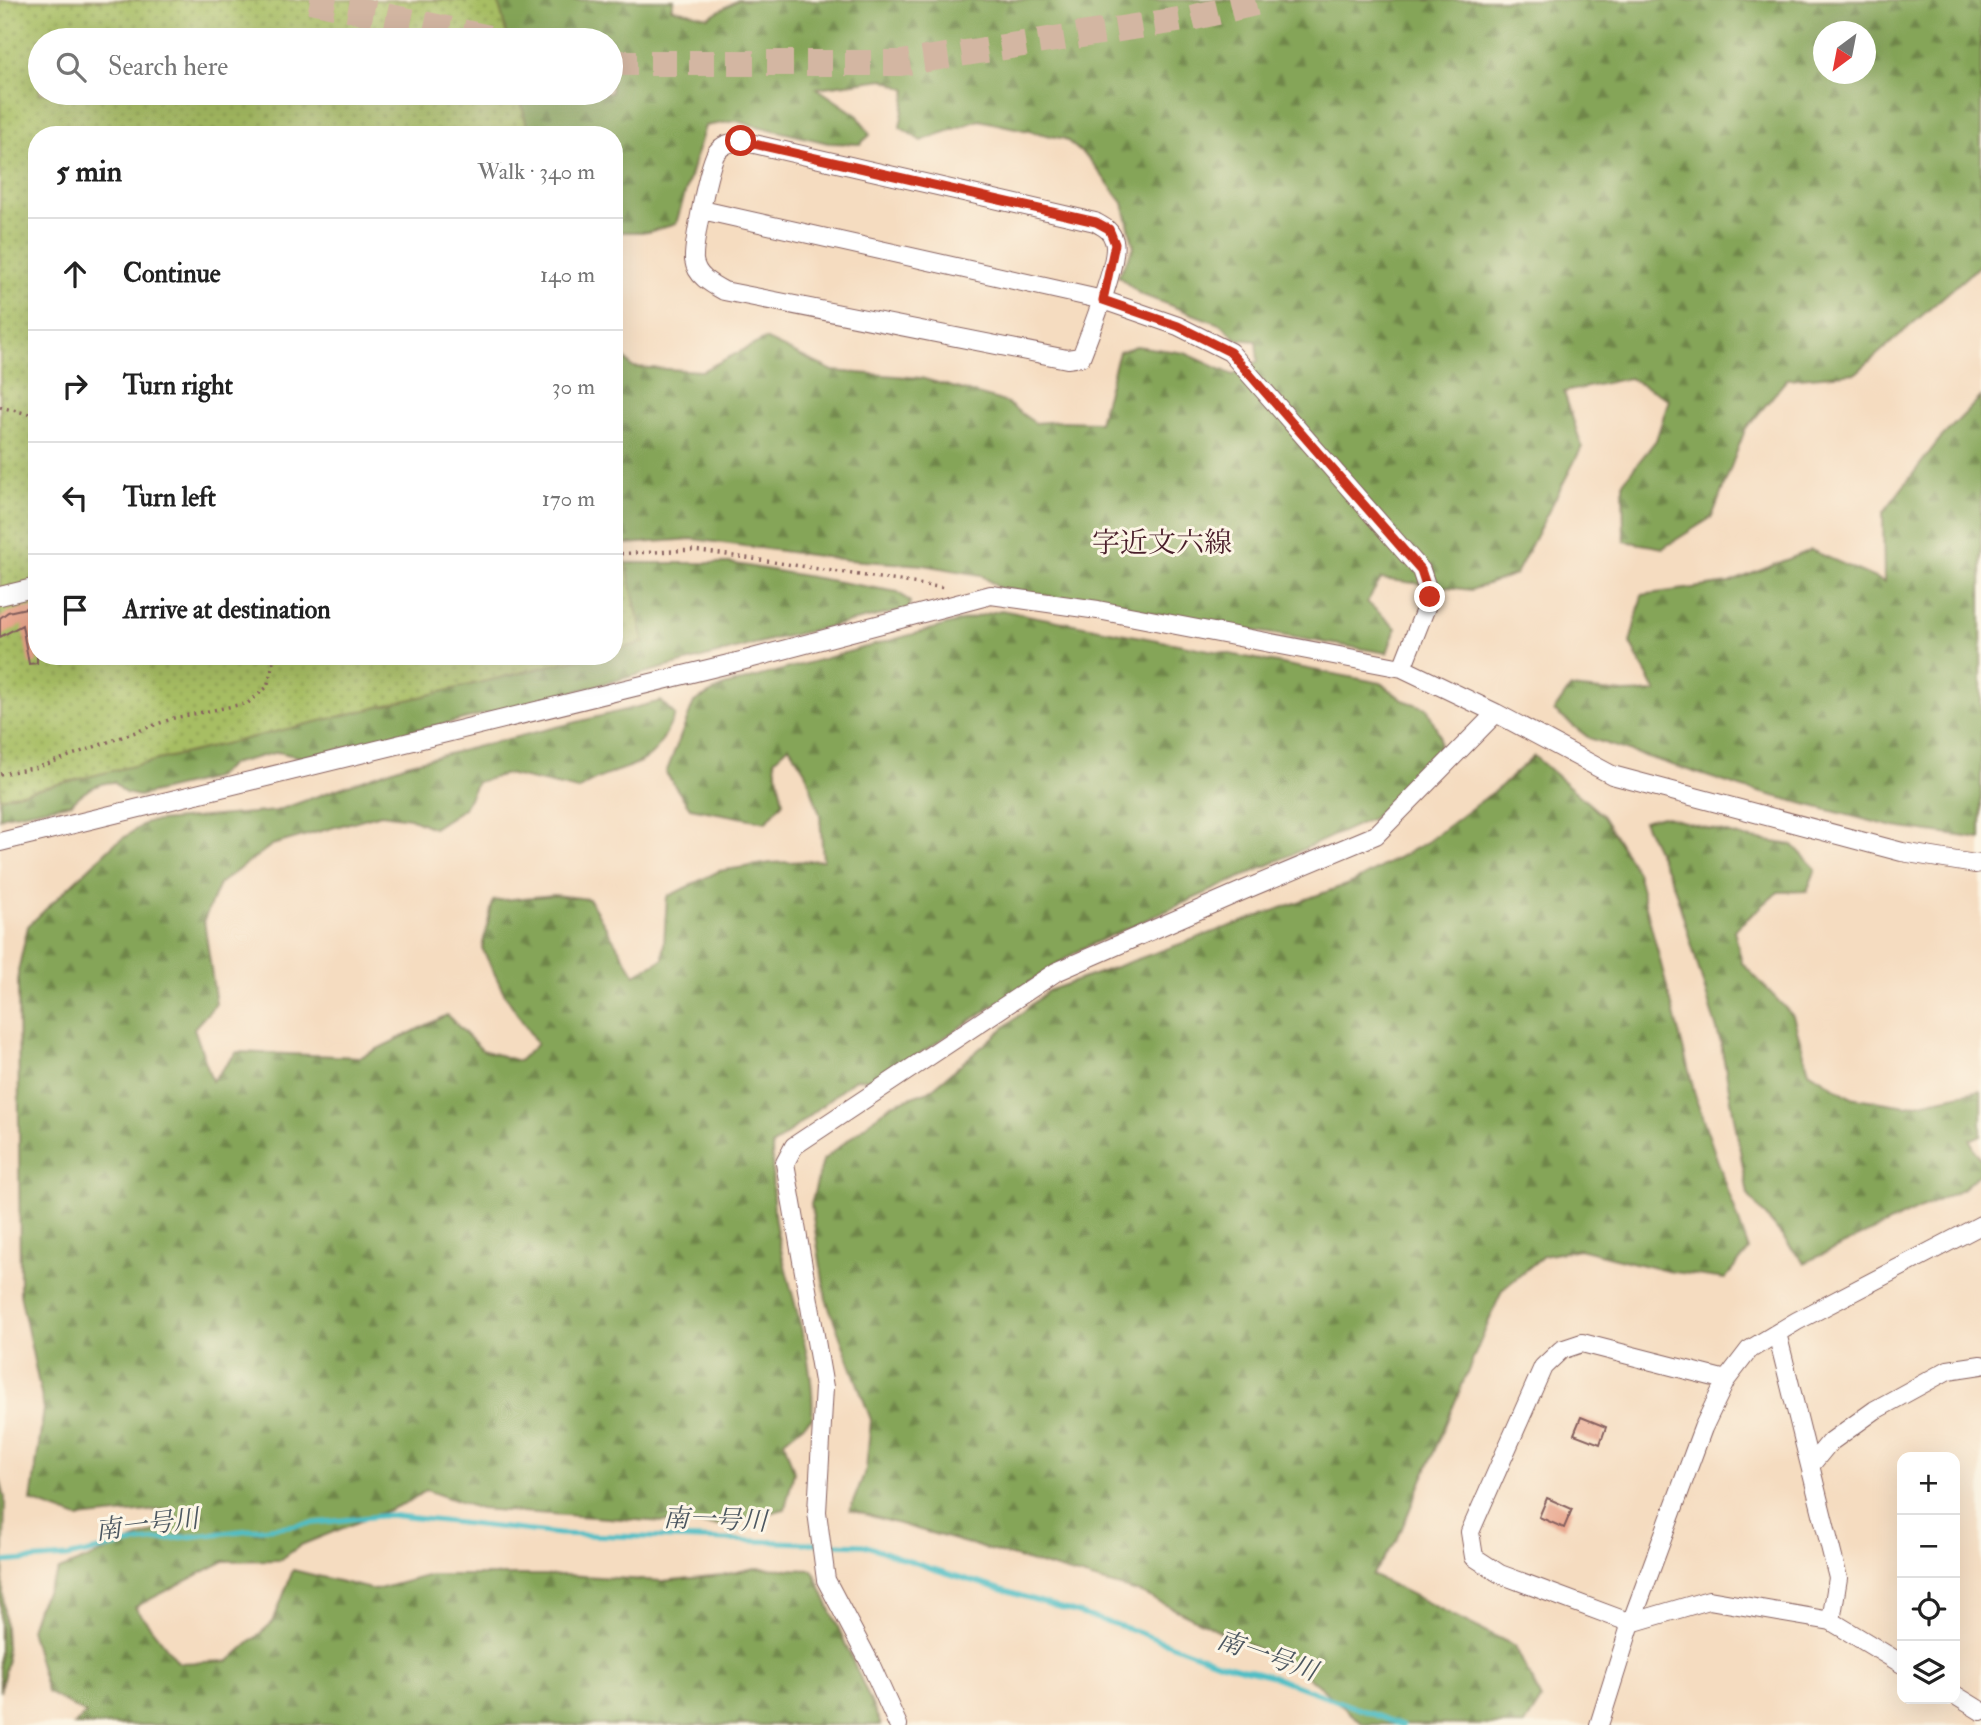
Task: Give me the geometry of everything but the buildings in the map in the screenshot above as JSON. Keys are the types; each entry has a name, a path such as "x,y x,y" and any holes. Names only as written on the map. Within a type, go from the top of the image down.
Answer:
{"lane":[{"path":"741,141 1096,222 1109,229 1115,244 1103,300 1081,357 1067,359 723,291 704,279 694,261 702,210 715,154 725,144 741,141"},
{"path":"702,210 1103,300 1178,326 1230,352 1421,570 1430,597 1402,668"},
{"path":"0,596 28,589"},
{"path":"0,842 745,660 991,595 1097,610 1402,668 1496,713 1612,775 1902,852 1981,863"},
{"path":"898,1725 870,1663 826,1580 817,1512 824,1387 785,1163 794,1146 1056,972 1376,835 1496,713"},
{"path":"1599,1725 1631,1623 1703,1428 1726,1380 1749,1350 1981,1225"},
{"path":"1777,1333 1838,1578 1831,1621"},
{"path":"1726,1380 1582,1343 1561,1350 1543,1367 1470,1532 1474,1557 1500,1574 1631,1623 1709,1600 1831,1621 1897,1661"},
{"path":"1810,1466 1829,1443 1875,1409 1948,1370 1981,1365"},
{"path":"1960,1698 1981,1711"}],"path":[{"path":"0,407 28,414"},
{"path":"623,554 694,550 950,589"},
{"path":"0,774 40,767 174,718 248,703 267,687 273,665"}],"green space":[{"path":"0,0 674,0 671,8 708,17 738,0 1981,0 1981,264 1856,373 1787,379 1745,430 1712,517 1663,548 1624,541 1623,482 1656,440 1669,399 1629,378 1564,392 1582,447 1516,574 1471,590 1381,579 1367,602 1396,628 1387,653 999,588 981,575 924,565 847,560 693,539 623,544 623,356 632,367 702,371 765,339 833,371 921,378 1005,402 1035,423 1099,422 1119,352 1136,346 1185,353 1233,375 1258,361 1256,341 1237,339 1222,325 1140,294 1118,276 1134,247 1123,203 1089,159 1065,139 979,120 921,141 900,127 907,90 884,79 817,88 858,116 870,135 860,144 828,143 736,121 705,126 676,224 649,232 623,232 623,126 35,126 29,105 623,105 623,28 28,28 28,102"},
{"path":"0,0 498,0 505,28 28,28 28,105 522,105 527,126 28,126 28,665 553,665 0,798"},
{"path":"1981,397 1981,839 1894,827 1743,788 1589,738 1554,711 1570,688 1624,693 1656,692 1630,643 1642,595 1729,583 1811,550 1884,582 1883,513 1939,440"},
{"path":"623,551 644,643 623,648"},
{"path":"623,563 730,563 898,592 910,602 909,609 770,640 530,703 304,758 278,752 231,764 214,778 139,796 125,793 114,782 103,784 72,803 0,819 0,755 338,665 623,665"},
{"path":"1001,610 1381,683 1403,700 1427,708 1440,736 1439,756 1373,818 1081,949 879,1080 855,1079 772,1146 776,1227 806,1348 812,1396 812,1418 784,1441 794,1472 785,1509 722,1526 480,1509 426,1490 408,1502 301,1545 280,1560 224,1561 135,1607 179,1663 229,1661 273,1622 293,1570 375,1590 430,1575 567,1575 662,1581 722,1575 755,1568 813,1570 881,1725 74,1725 86,1714 47,1692 30,1629 37,1608 59,1570 181,1521 169,1509 78,1518 31,1501 44,1409 20,1294 18,971 28,926 113,845 147,822 276,811 407,764 661,701 675,715 654,752 636,764 578,790 507,774 477,782 464,808 433,828 410,818 381,814 272,845 219,884 204,920 216,1004 194,1028 212,1081 237,1052 361,1057 447,1015 482,1050 519,1061 537,1044 505,995 482,948 493,901 554,895 589,899 635,975 663,959 667,897 719,871 771,863 823,860 820,815 806,773 789,746 774,760 783,802 766,822 690,808 666,773 694,702 724,686"},
{"path":"1534,756 1602,815 1637,872 1697,1102 1749,1250 1725,1279 1667,1271 1579,1249 1543,1256 1502,1290 1397,1540 1372,1575 1515,1646 1541,1700 1525,1725 1363,1724 1299,1669 1141,1593 850,1510 866,1469 871,1420 826,1299 811,1204 823,1160 892,1104 929,1091 1048,991 1354,882 1427,842 1501,786"},
{"path":"1662,816 1746,838 1793,845 1816,869 1807,891 1778,892 1734,930 1742,963 1793,1016 1809,1071 1850,1097 1906,1106 1981,1090 1981,1135 1970,1140 1981,1161 1981,1172 1962,1189 1804,1263 1748,1195 1721,1044 1674,886 1643,821"},
{"path":"0,1479 5,1498 3,1593 7,1663 0,1692"}],"waterway":[{"name":"南一号川","path":"0,1562 67,1557 131,1543 389,1515 559,1534 864,1545 1127,1628 1220,1663 1268,1675 1402,1725"}],"tunnel":[{"path":"310,0 442,28"},
{"path":"623,63 901,63 1191,18 1268,0"}],"district":[{"name":"字近文六線","path":"1162,543"}],"route":[{"path":"741,141 1096,222 1109,229 1115,244 1103,300 1178,326 1230,352 1421,570 1430,597"}]}
